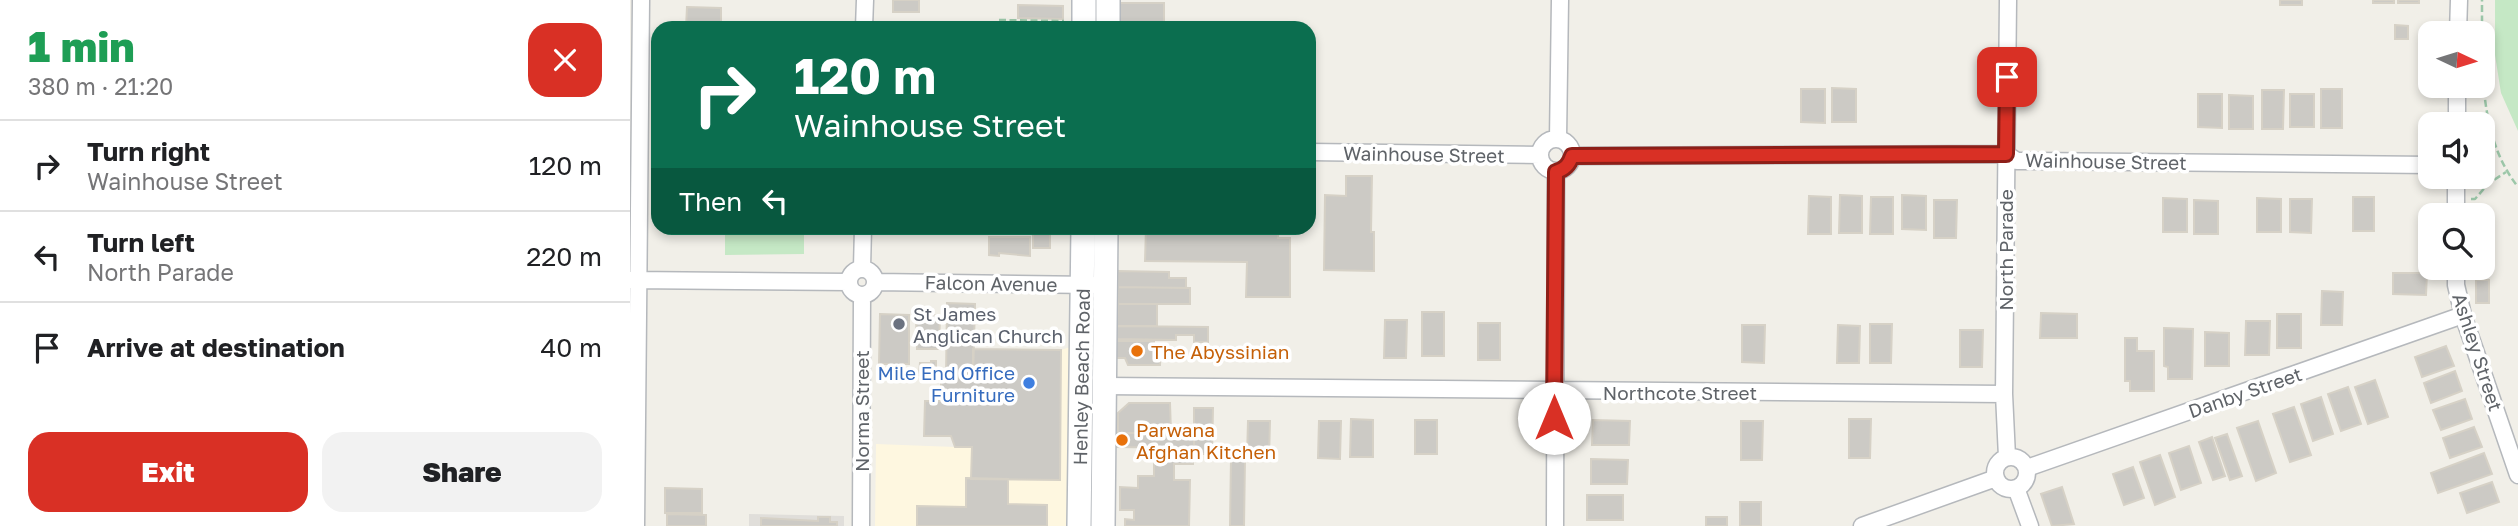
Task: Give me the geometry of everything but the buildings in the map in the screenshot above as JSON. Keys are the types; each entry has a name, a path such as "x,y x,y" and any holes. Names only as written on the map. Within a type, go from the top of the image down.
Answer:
{"main road":[{"path":"1078,21 1084,0"},
{"path":"1108,0 1108,21"},
{"name":"Henley Beach Road","path":"1084,235 1094,285 1104,386 1103,526"},
{"name":"Henley Beach Road","path":"1079,526 1094,285 1105,235"}],"street":[{"path":"636,526 634,280 641,0"},
{"path":"864,21 865,0"},
{"path":"1558,139 1560,0"},
{"name":"North Parade","path":"2007,457 2004,394 2008,0"},
{"path":"2458,21 2459,0"},
{"path":"1558,139 1570,148 1572,156 1570,164 1556,172 1542,163 1540,155 1542,146 1549,140 1558,139"},
{"name":"Wainhouse Street","path":"1316,152 1540,155"},
{"name":"Wainhouse Street","path":"1572,156 2006,154 2017,161 2418,165"},
{"path":"1555,526 1556,172"},
{"path":"862,268 863,235"},
{"path":"862,268 870,271 876,282 870,293 862,296 854,293 849,282 851,274 862,268"},
{"path":"634,280 849,282"},
{"name":"Ashley Street","path":"2456,280 2463,315 2518,475"},
{"name":"Falcon Avenue","path":"876,282 1094,285"},
{"name":"Norma Street","path":"861,526 862,296"},
{"name":"Danby Street","path":"2027,468 2463,315"},
{"name":"Northcote Street","path":"1104,386 2004,394"},
{"path":"2007,457 2017,458 2027,468 2027,478 2016,488 2004,487 1996,478 1996,467 2007,457"},
{"path":"1862,526 1996,478"},
{"path":"2016,488 2030,526"}],"path":[{"path":"2482,0 2482,21"},
{"path":"999,20 1015,21"},
{"path":"2485,98 2488,126 2506,172 2518,187"},
{"path":"2466,203 2474,200 2488,184 2506,172"}],"shaded area":[{"path":"1073,346 1068,526 875,526 876,444 955,447 951,436 924,436 925,401 941,401 941,377 973,378 973,349 1061,350"},
{"path":"749,514 844,516 844,526 749,526"}],"green space":[{"path":"2495,0 2518,0 2518,131 2501,93 2496,61"},
{"path":"725,235 804,235 804,254 725,255"}],"place":[{"name":"St James Anglican Church","path":"899,324"},
{"name":"The Abyssinian","path":"1137,351"},
{"name":"Mile End Office Furniture","path":"1029,383"},
{"name":"Parwana Afghan Kitchen","path":"1122,440"}],"route":[{"path":"1554,418 1556,172 1570,164 1572,156 2006,154 2007,77"}]}
